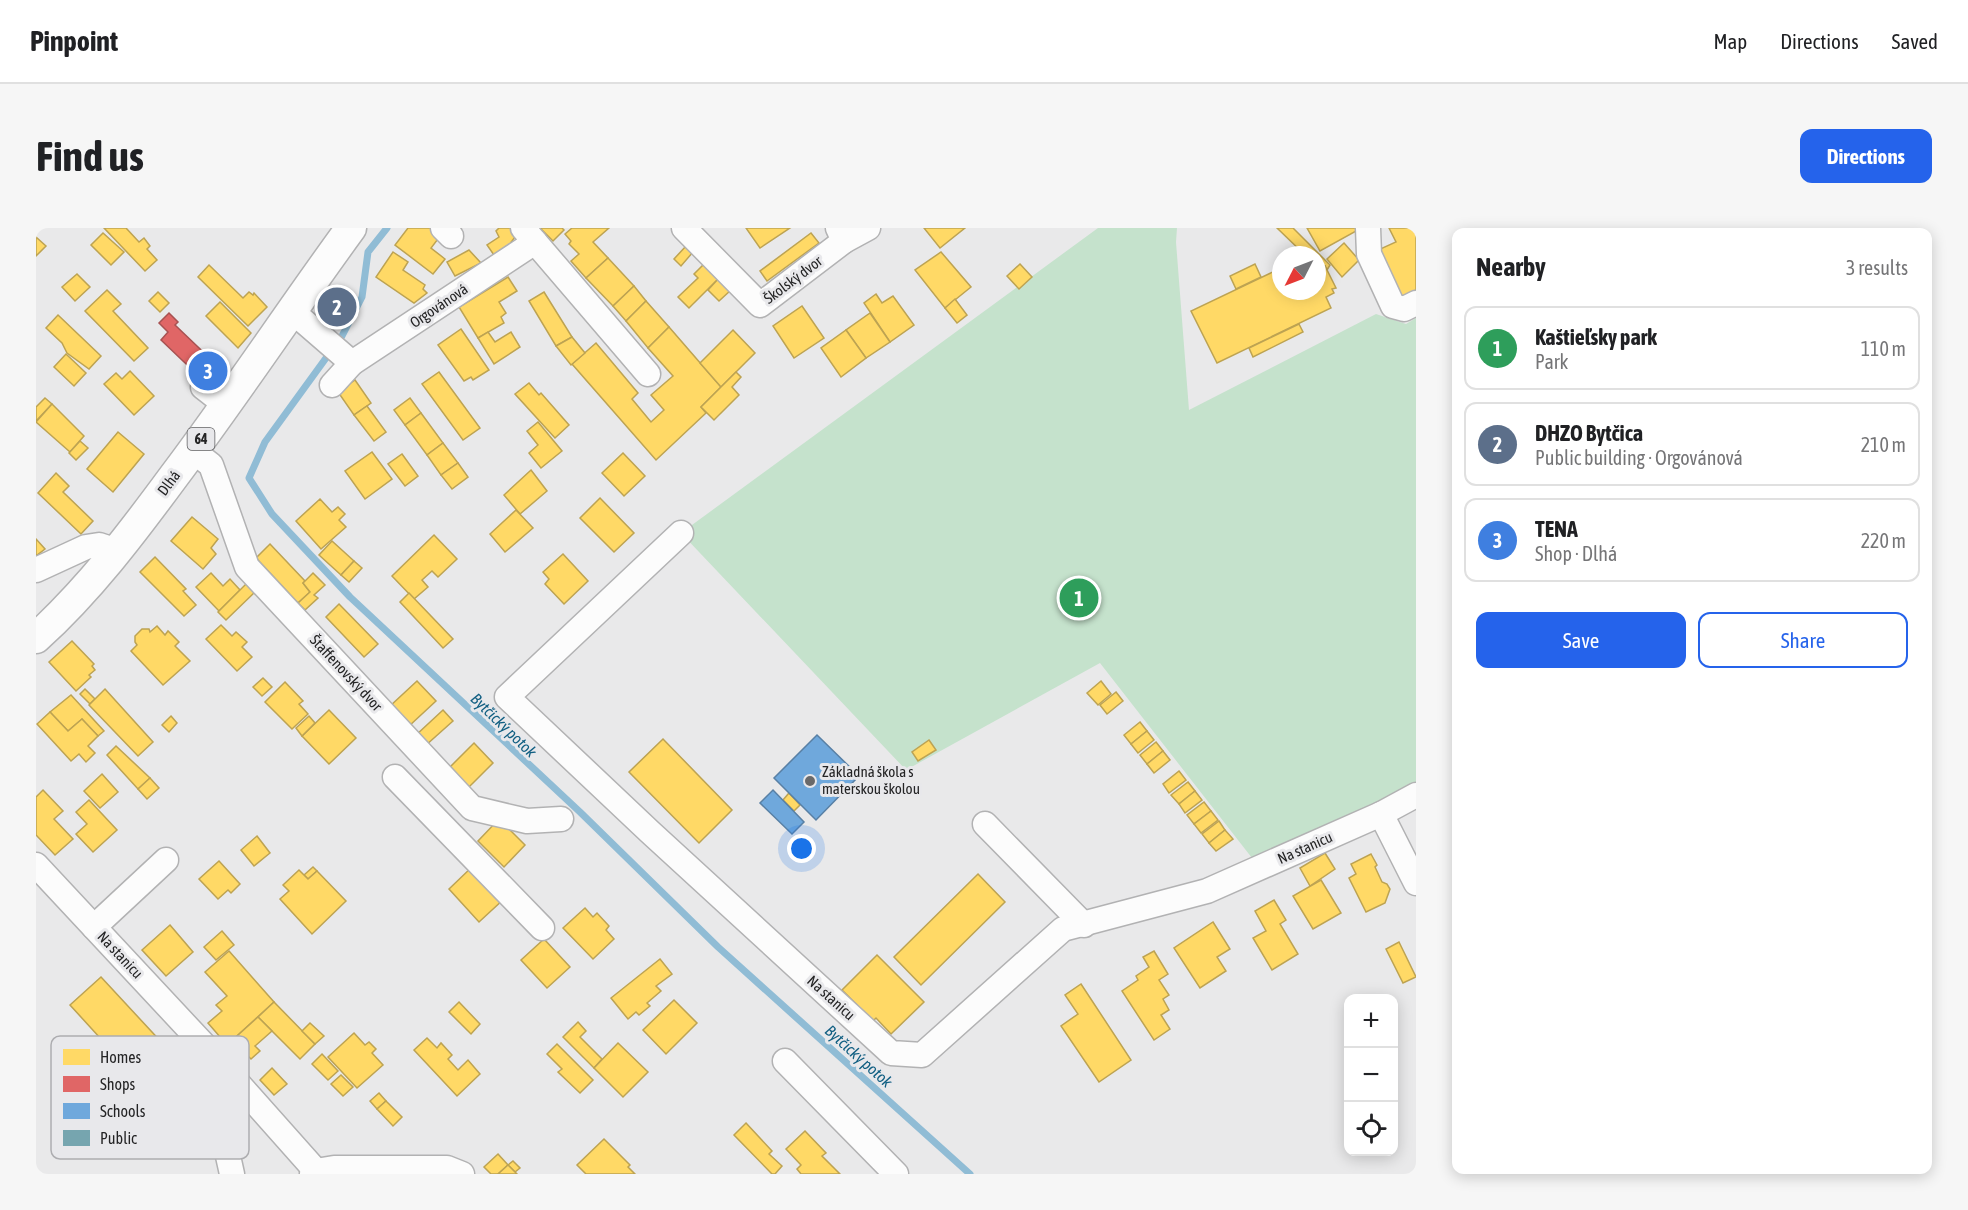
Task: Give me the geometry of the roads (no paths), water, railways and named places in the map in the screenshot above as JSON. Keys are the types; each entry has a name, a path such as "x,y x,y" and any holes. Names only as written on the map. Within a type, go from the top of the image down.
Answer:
{"main road":[{"name":"Dlhá","path":"36,638 117,551 193,451 351,228"}],"street":[{"name":"Školský dvor","path":"684,228 760,306 841,235"},
{"path":"841,235 868,228"},
{"path":"1368,228 1369,254 1393,306 1404,309 1416,303"},
{"path":"529,235 648,374"},
{"name":"Orgovánová","path":"332,385 339,352 529,235"},
{"path":"293,312 339,352"},
{"path":"203,387 226,405"},
{"name":"Štaffenovský dvor","path":"193,451 211,465 247,567 472,808 527,821 561,819"},
{"name":"Na stanicu","path":"681,533 507,697 891,1053 922,1055 1063,929 1207,891 1381,814 1416,795"},
{"path":"36,570 86,547 99,545 117,551"},
{"path":"420,753 391,781 542,928"},
{"path":"1381,814 1416,883"},
{"path":"985,824 1084,925"},
{"path":"94,927 166,860"},
{"name":"Na stanicu","path":"36,865 196,1036"},
{"path":"785,1061 896,1174"},
{"name":"Na stanicu","path":"249,1097 314,1172 334,1168 447,1168 462,1174"},
{"path":"229,1159 232,1174"}],"waterway":[{"name":"Bytčický potok","path":"387,228 368,252 362,297 342,336 265,442 249,478 272,514 350,597 580,812 718,947 970,1174"}],"place":[{"name":"DHZO Bytčica","path":"337,307"},
{"name":"TENA","path":"208,371"},
{"name":"Kaštieľsky park","path":"1079,598"},
{"name":"Základná škola s materskou školou","path":"810,781"}]}
